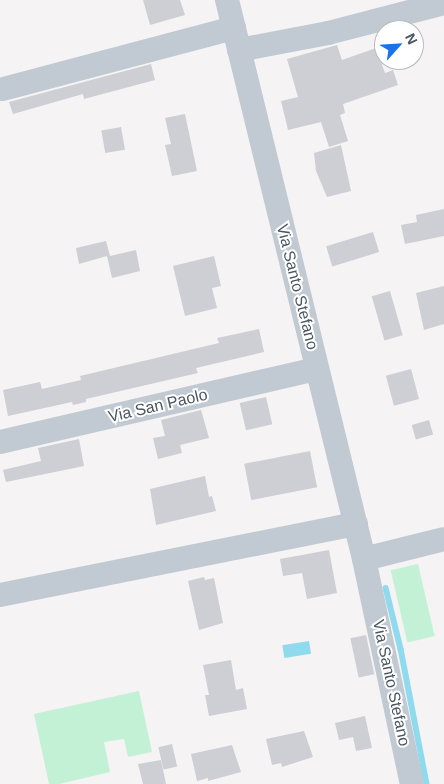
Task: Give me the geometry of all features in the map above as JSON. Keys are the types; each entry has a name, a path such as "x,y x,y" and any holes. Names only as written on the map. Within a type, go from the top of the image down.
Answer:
{"street":[{"name":"Via Santo Stefano","path":"227,0 356,524 406,783"},
{"path":"3,89 236,39 328,33 444,3"},
{"name":"Via San Paolo","path":"0,442 317,369"},
{"path":"0,595 356,524"},
{"path":"364,559 444,539"}],"green space":[{"path":"418,564 435,636 407,642 391,570"},
{"path":"139,691 152,752 128,757 124,739 104,742 110,772 59,784 49,784 34,714"}],"water":[{"path":"309,641 311,654 284,658 282,645"}],"building":[{"path":"143,0 180,0 185,15 150,25"},
{"path":"337,45 342,60 374,49 374,70 384,70 385,73 393,70 398,85 343,104 345,113 340,115 348,141 329,147 321,122 288,130 281,101 298,97 287,59"},
{"path":"151,64 155,80 84,99 83,94 13,114 9,102"},
{"path":"185,114 197,171 172,176 165,145 171,144 165,118"},
{"path":"121,127 125,150 105,153 101,130"},
{"path":"341,145 351,191 327,197 316,171 314,153"},
{"path":"444,209 444,236 405,244 401,225 417,222 416,215"},
{"path":"373,232 379,252 332,266 326,246"},
{"path":"106,241 110,256 136,250 140,271 112,278 107,256 79,264 76,248"},
{"path":"214,256 221,286 212,288 217,308 185,316 173,266"},
{"path":"444,286 444,324 424,330 416,293"},
{"path":"390,291 403,335 384,340 372,296"},
{"path":"259,329 264,352 196,368 198,373 86,399 86,402 73,405 72,402 8,416 3,390 40,382 42,389 81,380 80,376 219,343 217,338"},
{"path":"411,369 419,399 394,406 386,376"},
{"path":"266,397 272,424 246,430 240,403"},
{"path":"201,410 209,438 180,445 182,453 158,459 153,438 165,436 161,420"},
{"path":"429,420 433,434 416,439 412,425"},
{"path":"79,439 84,466 6,482 3,470 41,461 38,448"},
{"path":"310,451 317,487 251,500 244,464"},
{"path":"205,476 209,497 212,496 216,511 156,525 150,489"},
{"path":"329,550 337,593 307,599 302,573 283,576 280,559"},
{"path":"204,577 205,580 214,578 223,623 199,630 188,581"},
{"path":"366,635 374,674 359,677 350,638"},
{"path":"231,660 236,690 243,688 247,709 209,716 205,695 209,695 203,665"},
{"path":"365,716 372,748 356,751 353,737 339,740 335,723"},
{"path":"304,731 313,757 282,767 281,763 272,765 266,739"},
{"path":"172,744 177,766 164,770 158,747"},
{"path":"232,745 241,772 208,781 208,778 197,781 191,754"},
{"path":"161,760 166,784 143,784 138,764"}],"waterway":[{"path":"386,588 401,649 427,784"}]}
